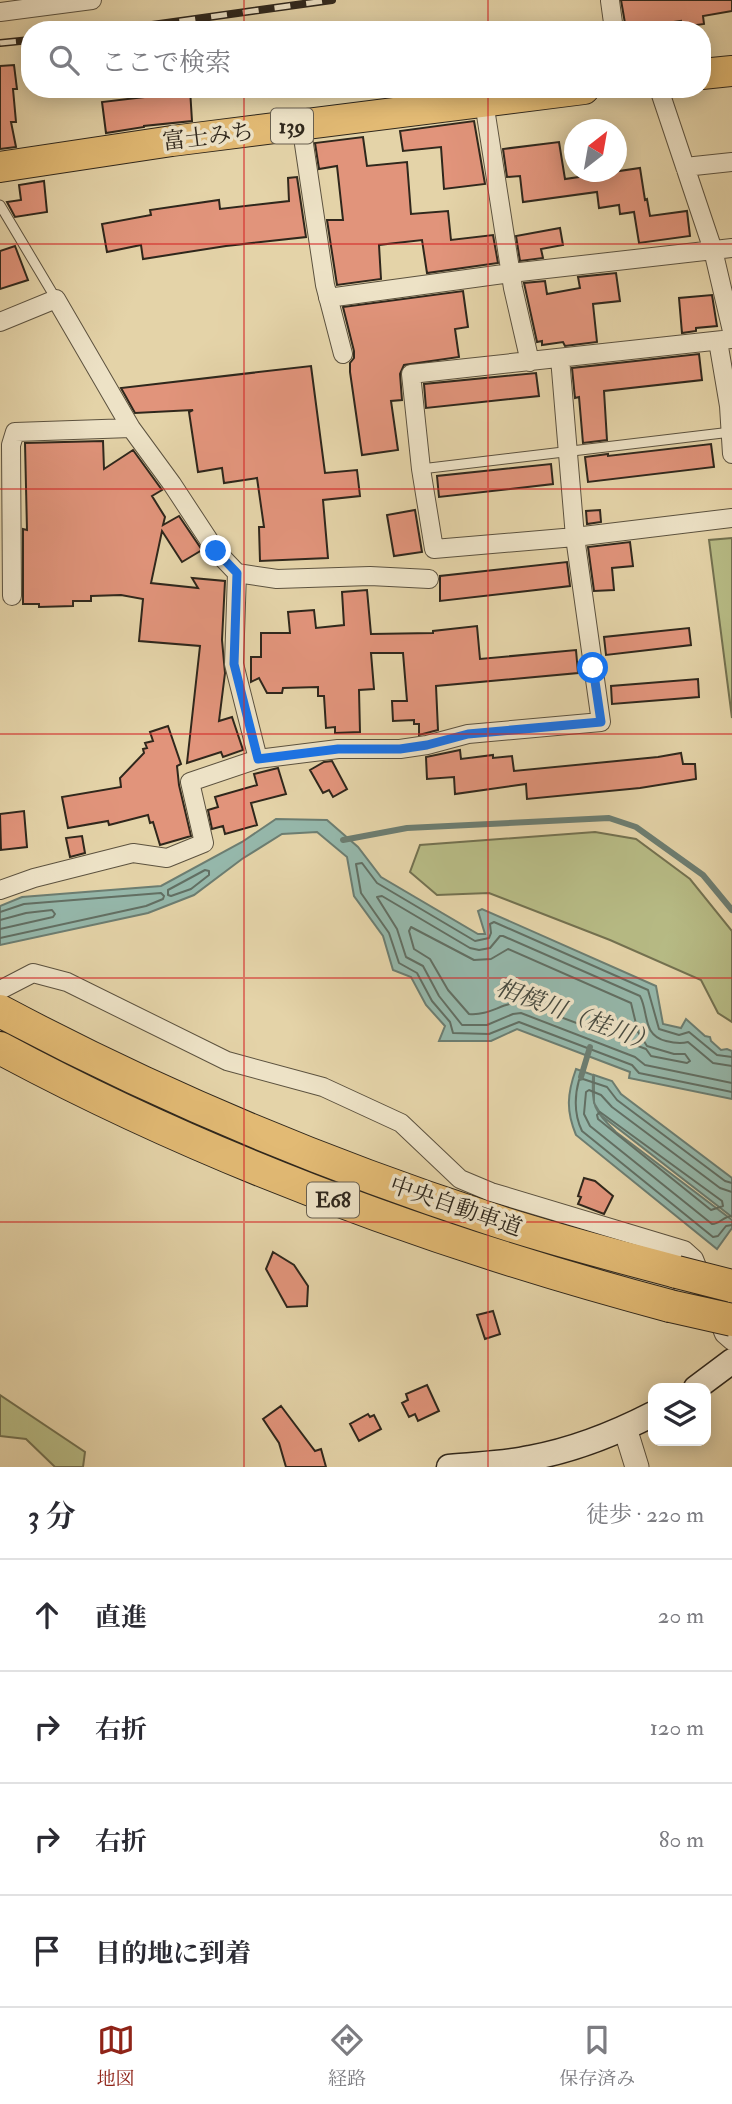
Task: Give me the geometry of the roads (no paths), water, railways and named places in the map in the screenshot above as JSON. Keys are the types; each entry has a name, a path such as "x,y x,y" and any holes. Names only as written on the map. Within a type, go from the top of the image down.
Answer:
{"highway":[{"path":"711,73 732,71"},
{"name":"富士みち","path":"0,167 172,141 515,98"},
{"name":"中央自動車道","path":"0,1011 165,1092 285,1144 392,1185 489,1219 579,1246 732,1286"},
{"name":"中央自動車道","path":"5,1051 167,1131 264,1173 372,1214 488,1254 670,1306 732,1320"}],"main road":[{"path":"703,1383 732,1361"},
{"path":"449,1467 528,1459 567,1450 648,1416"}],"street":[{"path":"0,12 92,0"},
{"path":"610,1 613,21"},
{"path":"662,98 713,250 727,337 732,454"},
{"path":"484,102 511,273 530,362"},
{"path":"301,124 328,298 343,354"},
{"path":"685,167 732,162"},
{"path":"328,298 511,273 732,248"},
{"path":"0,322 56,299 131,428 216,551 237,573 277,579 370,576 429,579"},
{"path":"727,337 411,374 421,469 434,549 575,537 732,518"},
{"path":"0,890 34,878 133,853 166,858 204,843 190,782 258,759 338,749 400,749 468,734 601,722 575,537 560,358"},
{"path":"12,596 11,445 15,432 131,428"},
{"path":"237,573 234,664 258,759"},
{"path":"0,990 33,973 67,982 227,1061 323,1087 401,1123 460,1179 491,1192 684,1251 694,1259 724,1334 732,1341"},
{"path":"625,1428 637,1467"}],"lane":[{"path":"0,205 56,299"},
{"path":"421,469 731,432"}],"water":[{"name":"相模川（桂川）","path":"276,819 327,820 358,847 381,877 478,934 485,934 478,911 482,909 656,986 663,1024 681,1028 686,1019 705,1036 710,1037 721,1050 732,1051 732,1099 629,1078 630,1072 517,1029 491,1041 439,1041 445,1026 426,1005 411,977 393,970 383,936 354,896 347,857 317,832 282,834 242,859 194,895 148,913 0,945 0,906 22,897 161,886 242,842"},
{"path":"576,1069 593,1075 596,1107 616,1132 732,1220 732,1228 717,1249 576,1135 569,1102"},
{"path":"594,1075 612,1081 621,1094 732,1178 732,1217 602,1116 594,1103"}],"waterway":[{"path":"343,840 407,828 609,818 636,827 703,875 732,910"},
{"name":"相模川（桂川）","path":"581,1077 590,1047"}],"railway":[{"path":"181,21 332,0"},
{"path":"0,43 21,41"}]}
